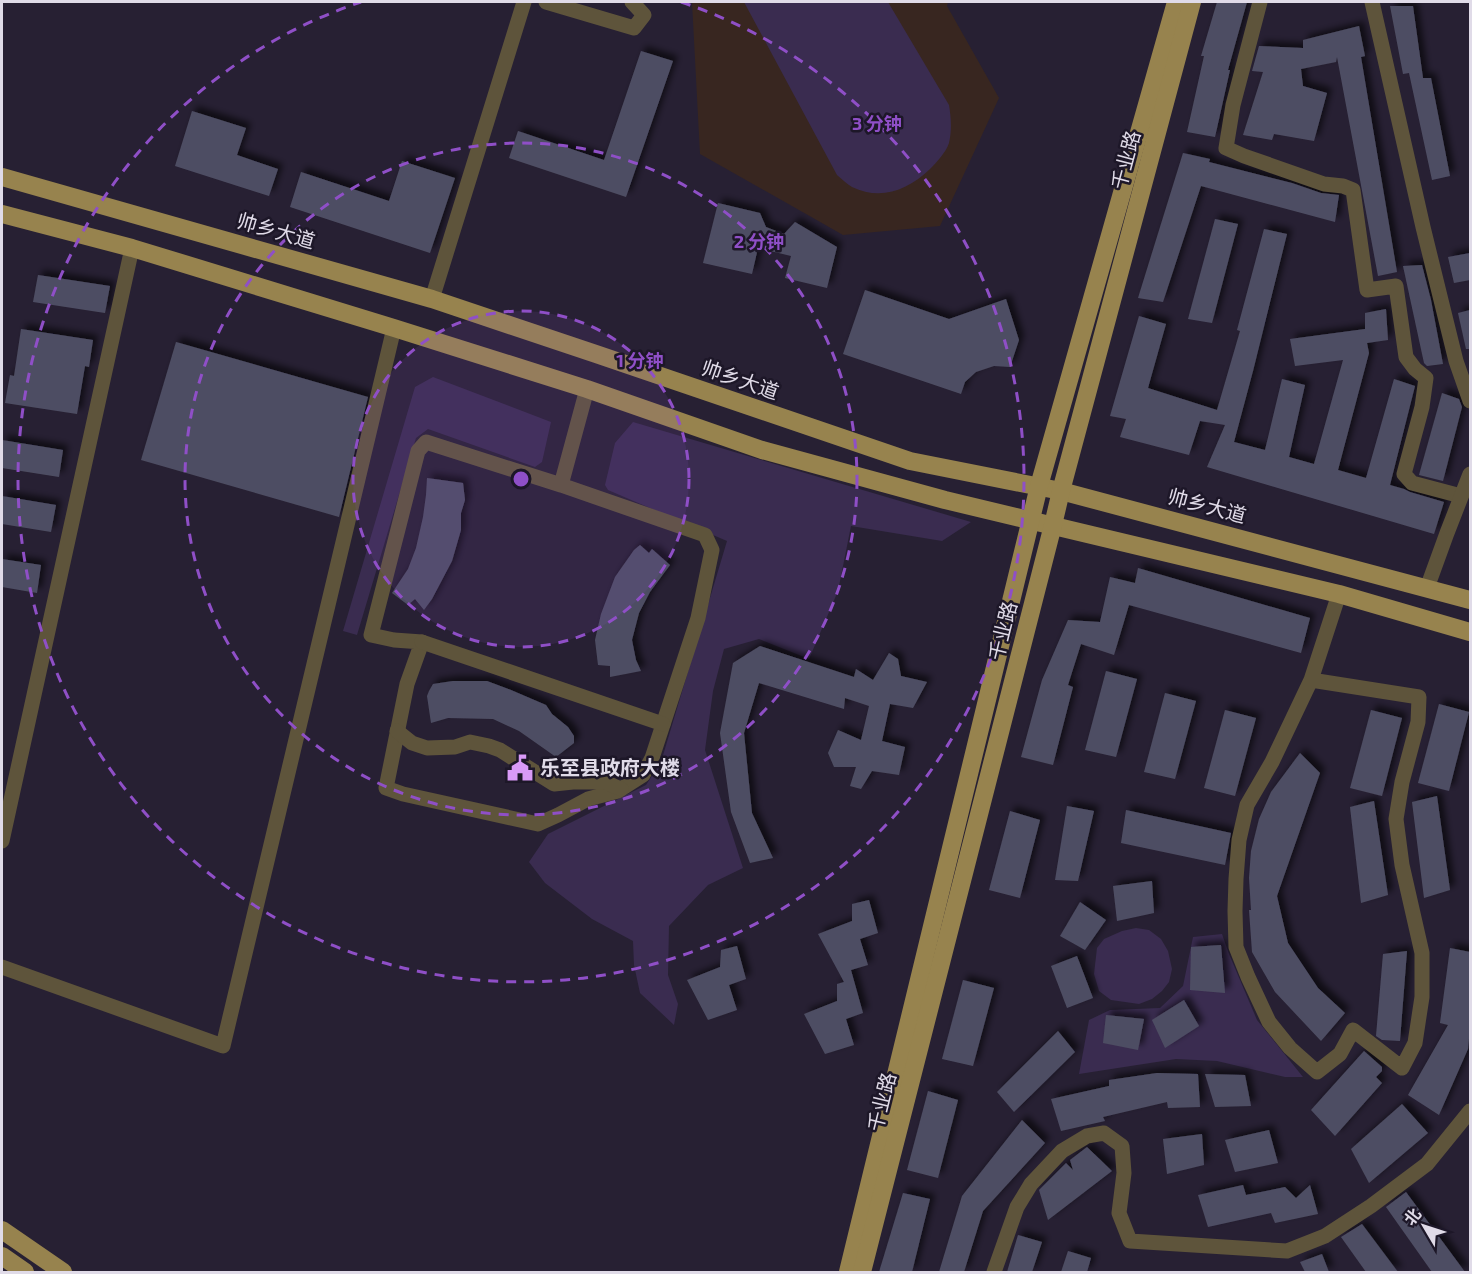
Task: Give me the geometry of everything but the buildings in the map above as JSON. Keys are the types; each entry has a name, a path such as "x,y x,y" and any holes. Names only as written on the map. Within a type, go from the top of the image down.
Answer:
{"main road":[{"name":"千业路","path":"848,1272 1039,486 1176,2"},
{"name":"千业路","path":"862,1272 1061,491 1192,2"},
{"name":"帅乡大道","path":"2,177 432,299 910,461 1061,491 1470,600"},
{"path":"2,214 132,248 394,328 586,389 762,450 945,500 1339,594 1470,632"},
{"path":"2,1230 63,1272"},
{"path":"2,1256 25,1272"}],"street":[{"path":"432,299 524,2"},
{"path":"546,2 634,28 644,15 632,2"},
{"path":"1260,2 1233,105 1226,148 1324,184 1343,186 1353,190 1367,290 1396,286 1406,357 1426,378 1422,407 1404,474 1412,483 1461,496"},
{"path":"1372,2 1423,227 1456,361 1470,401"},
{"path":"2,841 132,248"},
{"path":"2,967 223,1046 394,328"},
{"path":"561,485 586,389"},
{"path":"422,642 407,684 386,788 403,794 538,824 588,799 618,792 643,775 652,758 698,618 712,549 705,535 561,485 426,442 418,451 371,635 394,640 422,642 663,724"},
{"path":"1427,588 1470,474"},
{"path":"1311,680 1419,697 1418,722 1402,782 1396,819 1402,865 1422,953 1422,997 1415,1043 1402,1068 1353,1030 1340,1054 1317,1072 1290,1048 1269,1022 1236,947 1235,911 1239,840 1247,805 1272,762 1311,680 1339,594"},
{"path":"397,731 412,743 427,748 455,747 470,741 495,748 554,784 604,782 621,789"},
{"path":"994,1272 1017,1207 1031,1184 1062,1151 1087,1136 1104,1133 1122,1146 1124,1173 1119,1213 1131,1241 1287,1251 1325,1236 1371,1206 1427,1164 1470,1111"}],"shaded area":[{"path":"692,2 948,2 947,6 999,98 940,226 843,235 700,154"},
{"path":"744,2 888,2 949,105 950,138 941,157 913,183 894,191 873,193 848,184 837,175"},
{"path":"433,377 551,422 542,462 535,467 428,429 416,438 357,635 343,631 415,387"},
{"path":"633,422 971,522 942,541 851,526 838,591 809,659 759,639 724,649 713,691 705,750 743,868 708,885 669,926 668,975 678,1004 674,1025 640,993 634,965 633,941 592,919 545,883 529,862 548,834 646,785 661,762 727,541 608,490 605,485 615,443"},
{"path":"1136,928 1149,930 1161,939 1168,951 1172,969 1169,982 1152,999 1139,1004 1111,1000 1099,991 1094,974 1097,948 1104,939"},
{"path":"1222,934 1257,1020 1303,1077 1285,1077 1217,1061 1176,1059 1079,1074 1089,1020 1110,1010 1160,1008 1183,986 1193,937"}],"place":[{"name":"乐至县政府大楼","path":"520,768"}]}
